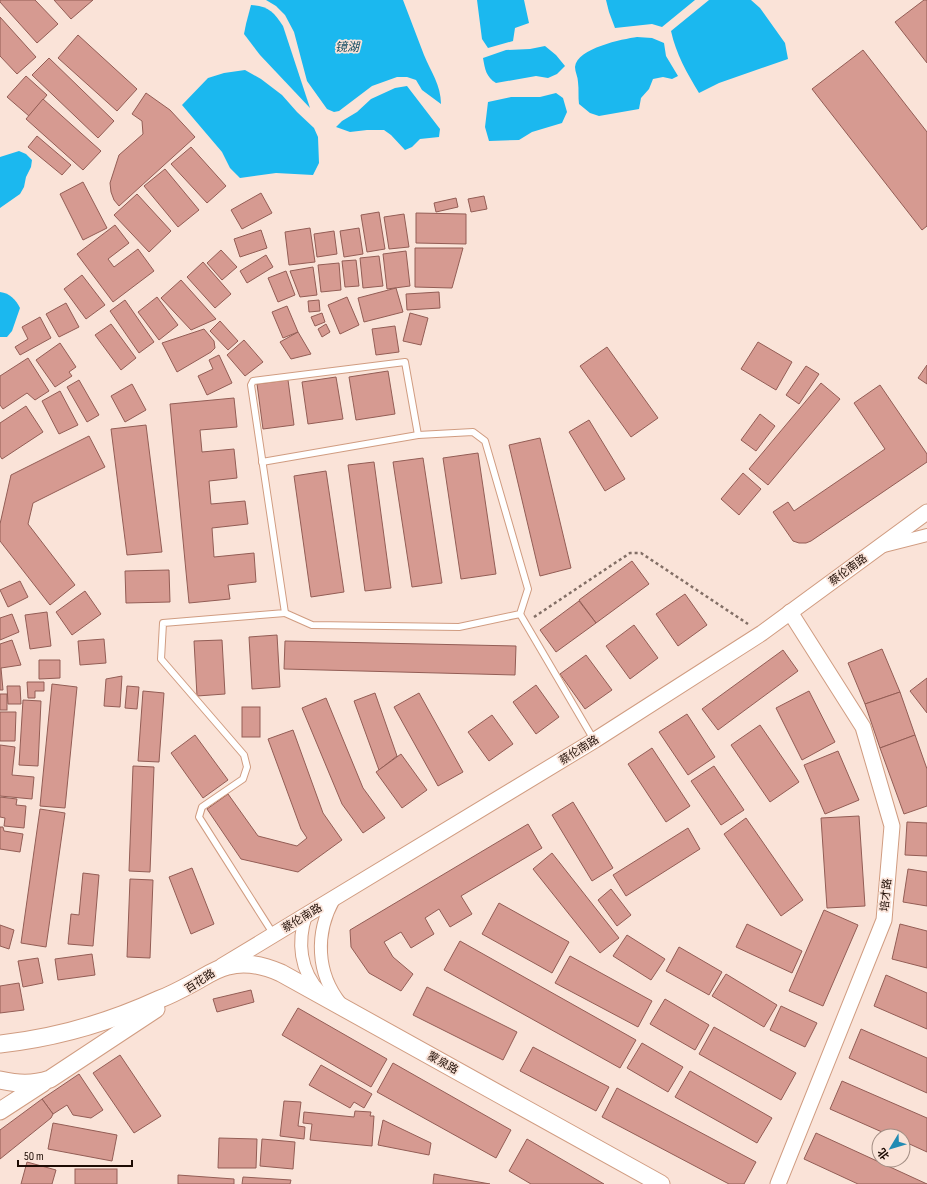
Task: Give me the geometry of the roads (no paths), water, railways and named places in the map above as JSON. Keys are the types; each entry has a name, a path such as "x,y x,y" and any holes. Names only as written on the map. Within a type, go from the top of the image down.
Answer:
{"main road":[{"name":"蒙泉路","path":"218,969 237,964 259,965 281,973 661,1184"},
{"name":"百花路","path":"0,1044 54,1035 99,1023 160,1000 218,969"},
{"name":"百花路","path":"0,1080 31,1084 50,1079 218,969"},
{"path":"0,1112 50,1079"}],"street":[{"name":"蔡伦南路","path":"218,969 595,740 762,633 927,512"},
{"path":"881,546 927,535"},
{"name":"培才路","path":"778,1184 884,920 892,826 863,727 790,612"},
{"path":"334,899 328,909 321,932 321,956 326,979 337,999 344,1008"},
{"path":"306,915 301,936 302,958 310,979 324,997"}],"lane":[{"path":"285,612 251,385 253,381 405,362 418,435"},
{"path":"262,462 418,435 473,432 485,441 528,589 520,614 595,740"},
{"path":"274,935 199,816 202,806 243,779 247,767 244,755 161,659 163,623 285,612 312,625 459,627 520,614"}],"water":[{"name":"镜湖","path":"266,0 403,0 435,79 441,97 441,104 422,90 416,80 407,77 397,77 372,86 339,111 334,112 327,109 307,81 294,32 285,15 276,6"},
{"path":"477,0 524,0 529,23 515,28 513,41 488,48 482,39"},
{"path":"606,0 695,0 662,27 652,24 615,28"},
{"path":"709,0 751,0 760,8 785,43 788,59 719,83 699,93 686,71 671,31"},
{"path":"251,5 266,8 277,17 283,26 310,108 260,55 244,34"},
{"path":"637,37 652,38 664,43 666,56 678,76 672,79 663,77 653,79 649,89 641,98 639,109 599,116 590,113 579,104 578,80 575,71 578,60 592,50 612,42"},
{"path":"545,46 556,55 565,66 557,74 548,78 536,76 496,83 486,72 483,58 506,50 530,49"},
{"path":"245,70 261,79 282,95 314,128 318,137 319,163 313,175 276,173 240,178 230,168 222,152 182,105 208,78 224,73"},
{"path":"407,86 440,129 439,137 420,139 412,147 405,150 391,135 384,130 350,132 336,127 342,121 357,112 371,99 395,88"},
{"path":"556,93 563,98 567,112 562,123 532,132 519,140 489,141 485,127 488,102 511,97 540,97"},
{"path":"19,151 26,154 32,160 31,167 20,194 0,208 0,157"},
{"path":"0,292 12,297 20,308 12,331 7,337 0,337"}]}
